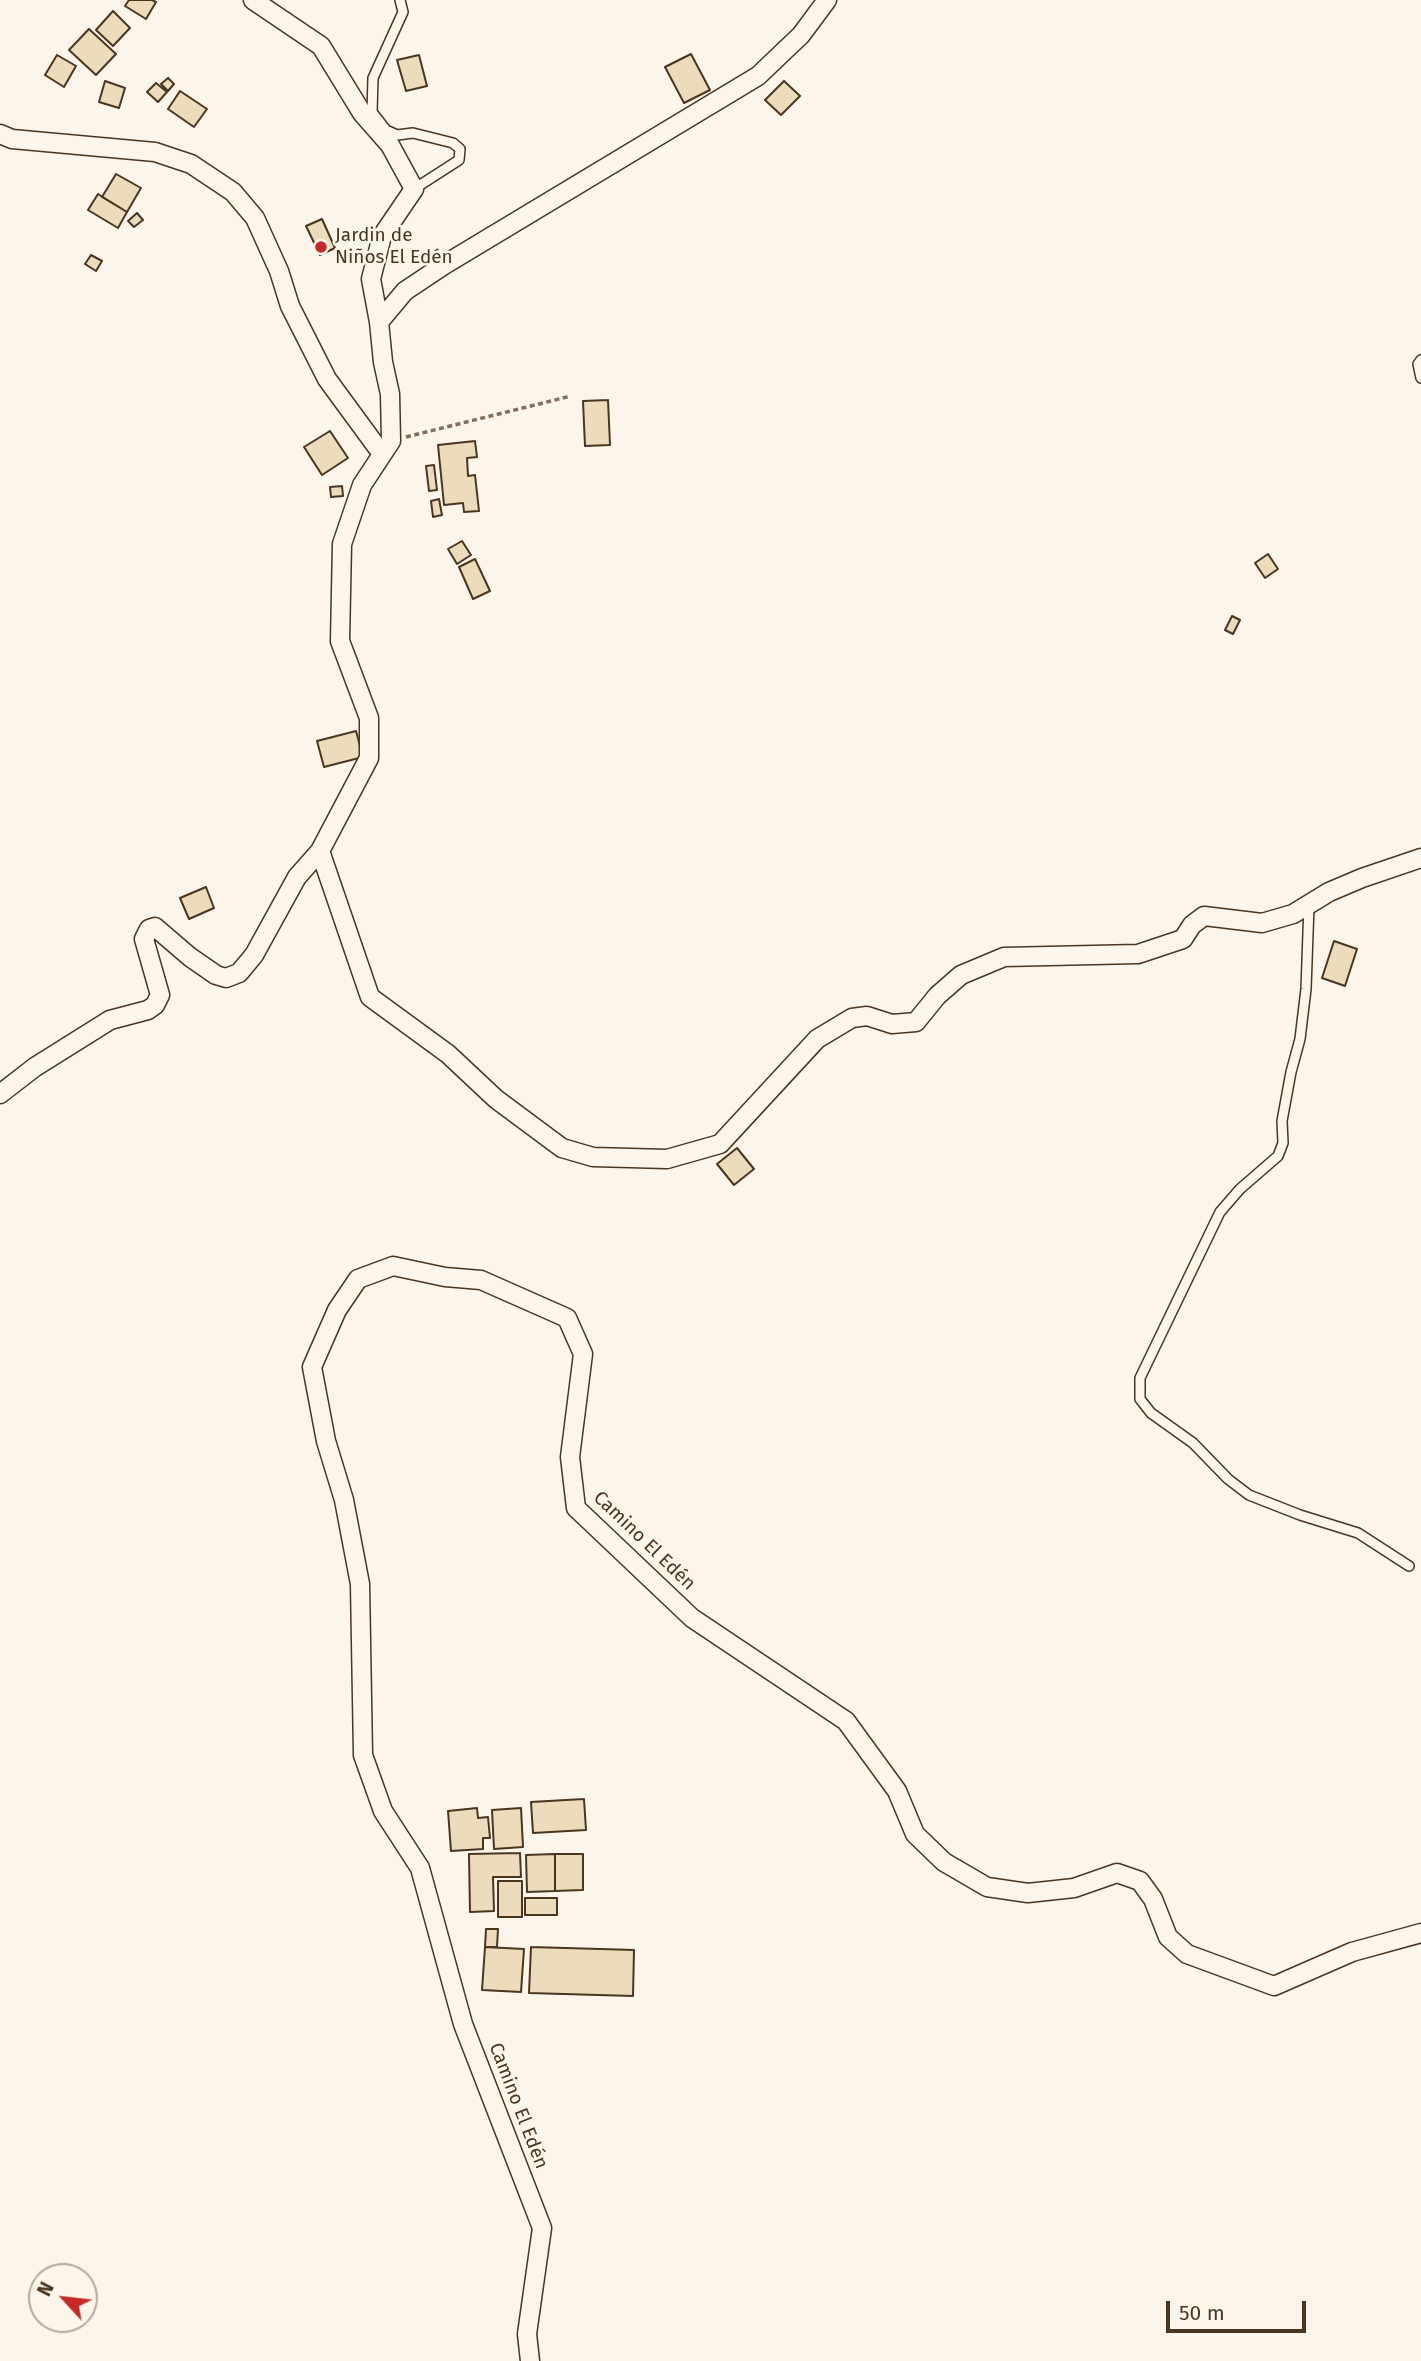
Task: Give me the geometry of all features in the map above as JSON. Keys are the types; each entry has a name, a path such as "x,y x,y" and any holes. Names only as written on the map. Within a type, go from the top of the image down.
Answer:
{"street":[{"path":"0,1094 35,1067 110,1020 148,1010 156,1005 160,995 144,939 149,929 155,927 216,975 226,978 239,973 254,955 297,877 320,851 369,758 369,718 340,641 342,544 362,485 387,447 390,394 371,279 382,236 414,189 390,145 362,113 321,46 253,0"},
{"path":"379,322 405,291 443,265 758,76 801,35 827,0"},
{"path":"0,134 12,139 155,152 191,164 233,192 255,218 279,271 290,306 327,379 387,447"},
{"path":"320,851 370,997 448,1054 496,1099 562,1148 593,1157 667,1159 720,1144 817,1039 852,1018 867,1016 892,1024 916,1022 937,996 961,975 1004,957 1138,954 1183,939 1192,925 1204,916 1262,923 1293,914 1329,892 1362,878 1421,858"},
{"name":"Camino El Edén","path":"530,2361 527,2333 542,2228 463,2024 420,1868 383,1811 363,1755 360,1584 344,1500 326,1441 312,1367 337,1310 358,1279 393,1266 445,1277 481,1280 567,1318 583,1354 570,1457 576,1508 692,1618 846,1721 897,1791 915,1834 944,1862 987,1887 1028,1894 1074,1888 1118,1873 1140,1881 1153,1899 1168,1937 1187,1954 1274,1986 1352,1952 1421,1933"}],"lane":[{"path":"400,0 403,12 373,78 372,112 386,130 397,135 413,133 453,143 460,149 459,160 414,189"},
{"path":"1421,360 1418,364 1421,378"},
{"path":"1309,905 1306,989 1300,1040 1282,1121 1283,1143 1278,1156 1240,1189 1220,1212 1140,1378 1140,1399 1151,1413 1193,1443 1228,1479 1249,1495 1300,1515 1359,1533 1409,1566"}],"path":[{"path":"387,447 571,396"}],"building":[{"path":"129,0 156,2 146,19 125,6"},
{"path":"113,11 130,28 113,46 96,30"},
{"path":"89,29 116,54 96,75 69,50"},
{"path":"691,54 710,90 684,103 665,67"},
{"path":"57,55 76,66 64,87 45,75"},
{"path":"419,55 427,86 406,91 397,60"},
{"path":"168,78 174,84 168,91 161,84"},
{"path":"105,81 125,88 119,108 99,102"},
{"path":"784,81 800,96 781,115 765,100"},
{"path":"156,83 167,92 158,102 147,92"},
{"path":"180,91 207,109 194,127 168,109"},
{"path":"116,174 141,188 127,212 102,197"},
{"path":"98,194 127,212 118,228 88,210"},
{"path":"137,213 143,220 134,227 128,221"},
{"path":"322,219 335,248 320,255 306,226"},
{"path":"91,255 102,261 96,271 85,264"},
{"path":"608,400 610,445 585,446 583,401"},
{"path":"330,431 348,458 322,475 304,447"},
{"path":"475,441 477,457 467,458 468,476 475,475 479,511 464,512 463,503 444,505 438,445"},
{"path":"434,465 437,490 429,491 426,466"},
{"path":"342,486 343,496 331,497 330,487"},
{"path":"439,499 442,515 433,517 431,501"},
{"path":"462,541 471,555 457,564 448,549"},
{"path":"1268,554 1278,569 1265,578 1255,563"},
{"path":"475,559 490,591 473,599 459,567"},
{"path":"1232,616 1240,620 1233,634 1225,630"},
{"path":"356,731 363,757 324,767 317,741"},
{"path":"206,887 214,908 189,919 180,898"},
{"path":"1334,941 1357,949 1345,986 1322,978"},
{"path":"737,1148 754,1169 734,1185 717,1164"},
{"path":"584,1799 586,1830 533,1833 531,1802"},
{"path":"477,1808 478,1818 488,1817 490,1838 483,1838 483,1849 451,1851 448,1811"},
{"path":"521,1808 523,1847 494,1849 492,1810"},
{"path":"520,1853 521,1877 493,1877 494,1911 470,1912 469,1854"},
{"path":"555,1854 555,1891 527,1892 526,1855"},
{"path":"555,1854 583,1854 583,1890 555,1891"},
{"path":"498,1881 522,1881 522,1917 498,1917"},
{"path":"525,1898 557,1898 557,1915 525,1915"},
{"path":"486,1929 498,1929 497,1947 485,1947"},
{"path":"485,1947 524,1949 521,1992 482,1990"},
{"path":"531,1947 634,1950 633,1996 529,1993"}],"place":[{"name":"Jardin de Niños El Edén","path":"321,247"}]}
